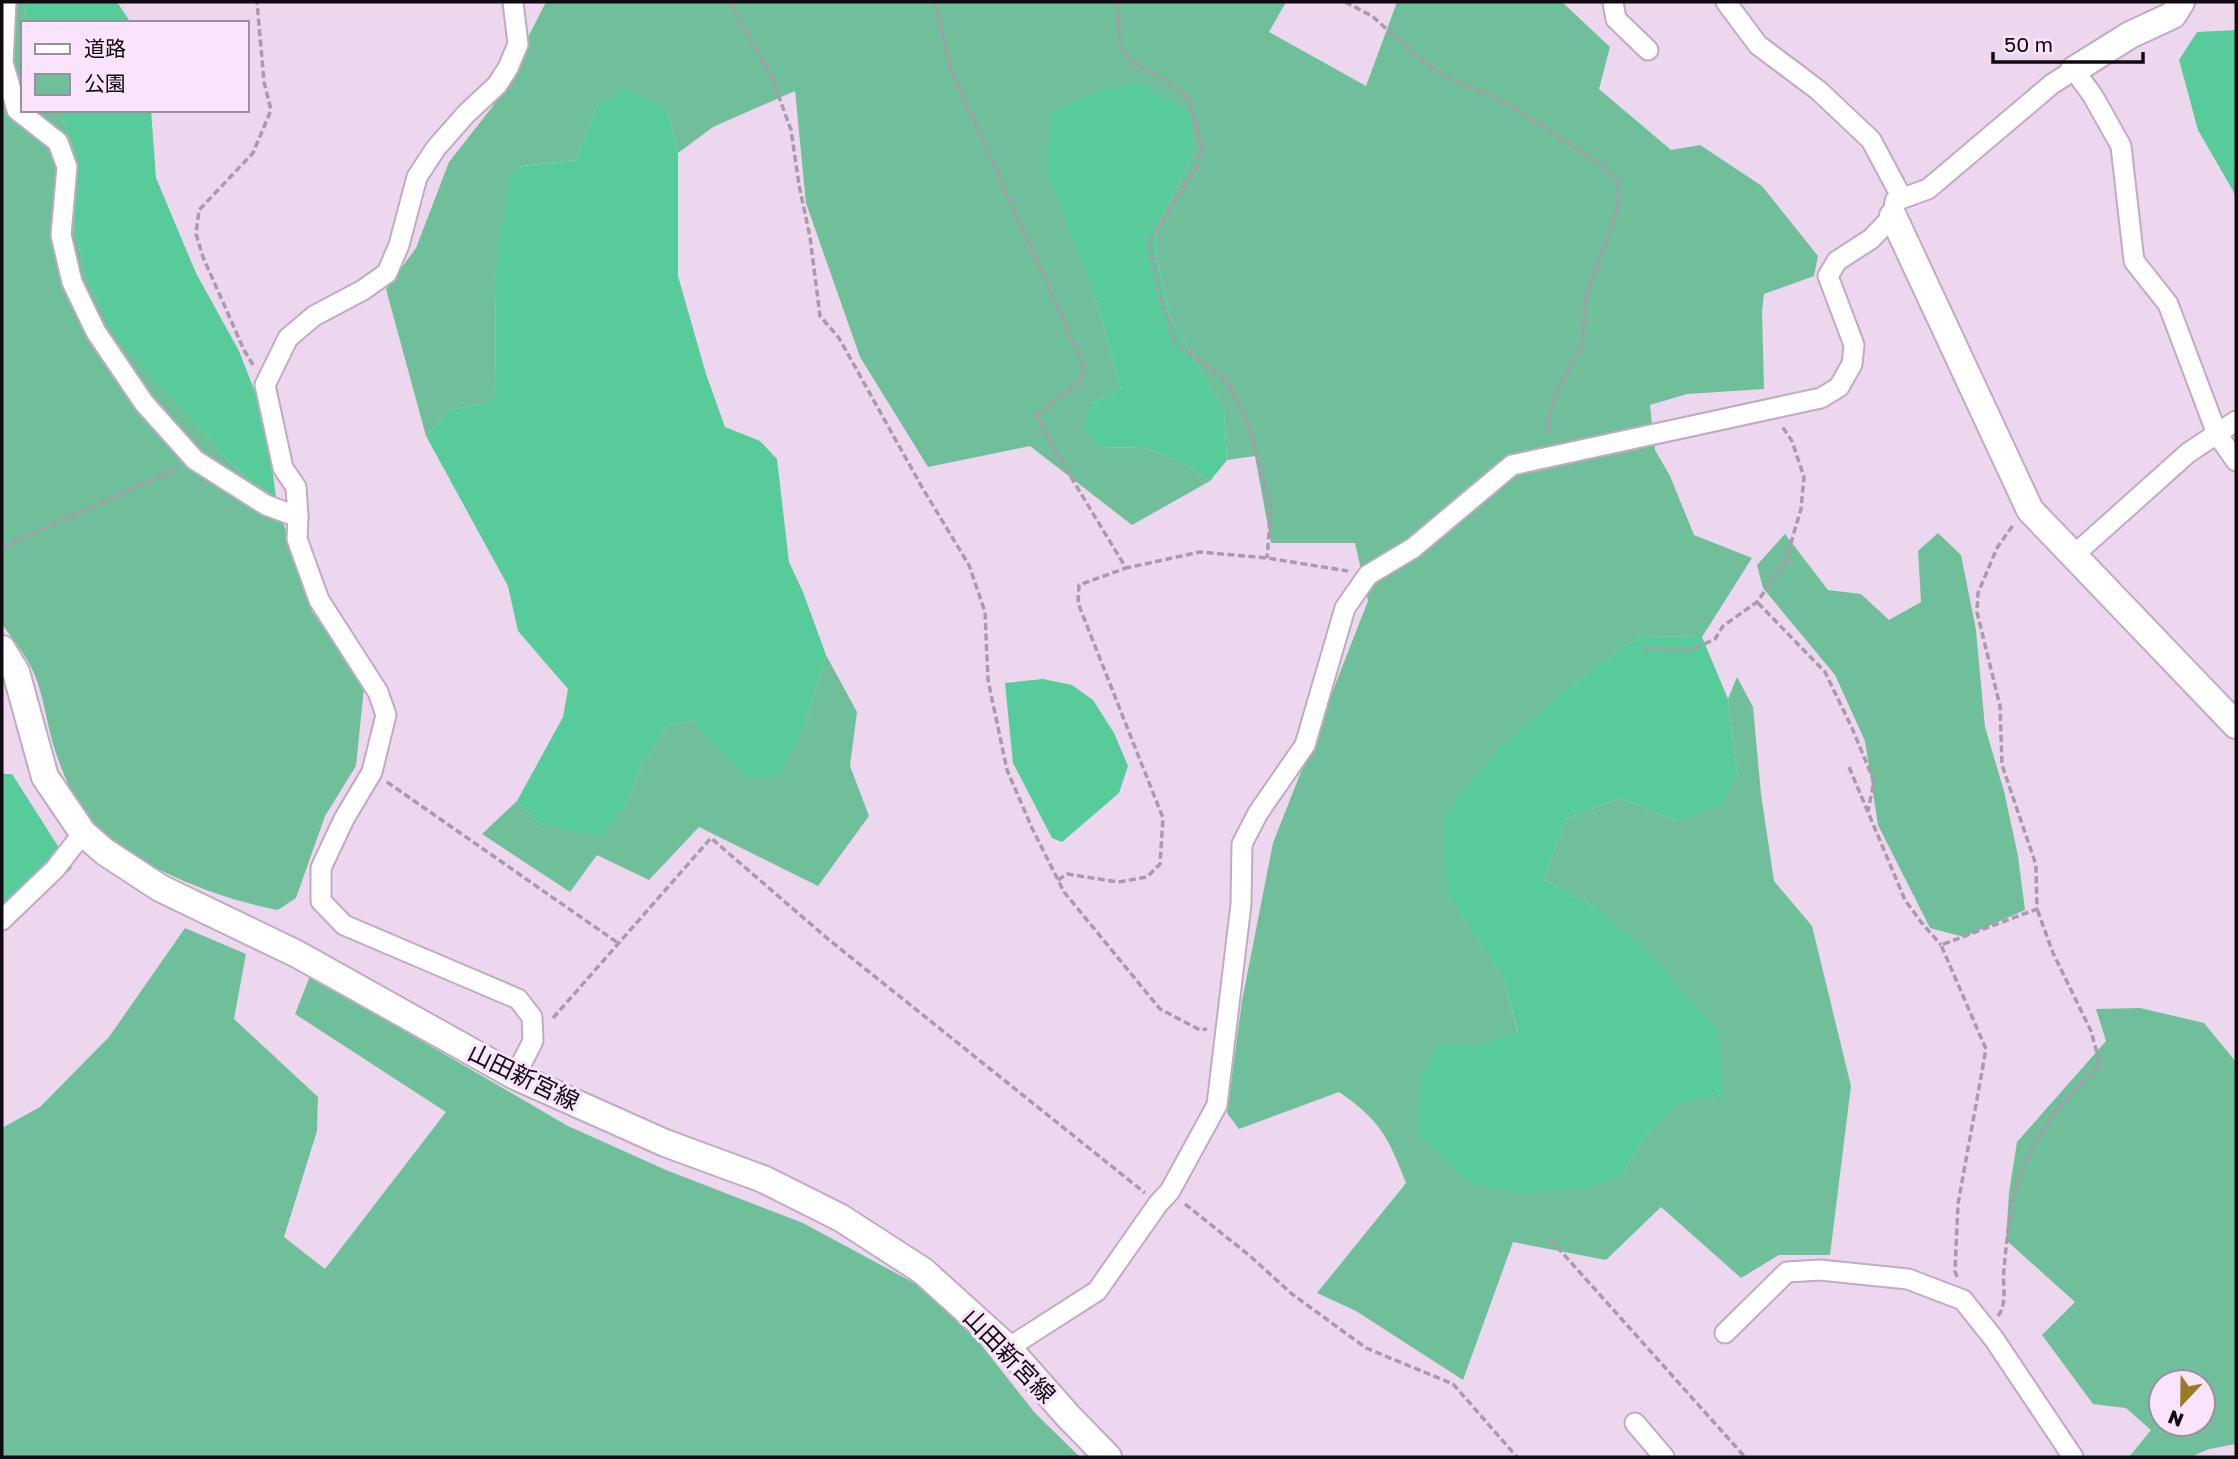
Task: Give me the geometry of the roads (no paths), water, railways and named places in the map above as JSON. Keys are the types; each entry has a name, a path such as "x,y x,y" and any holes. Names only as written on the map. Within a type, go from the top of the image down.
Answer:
{"main road":[{"path":"2074,70 2130,35 2174,15 2180,2"},
{"path":"1897,207 2030,510 2236,726"},
{"name":"山田新宮線","path":"2,649 16,672 45,777 83,833 105,852 160,888 297,954 515,1076 665,1143 763,1179 841,1218 923,1271 1008,1348 1108,1457"}],"street":[{"path":"6,2 2,63 18,110 58,142 67,167 61,235 72,282 96,332 144,403 195,460 266,505 298,517"},
{"path":"513,2 518,44 508,68 497,85 436,148 417,177 399,245 387,273 363,290 314,316 288,338 265,385 283,468 296,487 297,539 319,600 378,692 386,715 372,772 344,819 321,868 321,901 344,925 518,999 532,1017 533,1041 515,1076"},
{"path":"1614,2 1616,19 1648,50"},
{"path":"1726,2 1758,45 1818,90 1871,140 1897,207"},
{"path":"1008,1348 1097,1291 1164,1198 1217,1105 1241,904 1242,844 1258,813 1305,745 1345,608 1367,575 1413,548 1512,465 1821,398 1839,387 1852,364 1854,345 1828,276 1838,261 1871,239 1897,207 1928,188 2052,85 2074,70 2093,96 2121,146 2133,261 2168,304 2217,434 2236,461"},
{"path":"2074,555 2188,453 2236,421"},
{"path":"2,920 55,869 83,833"},
{"path":"1726,1334 1787,1272 1820,1270 1908,1279 1963,1300 1987,1329 2073,1457"},
{"path":"1635,1423 1664,1457"}]}
